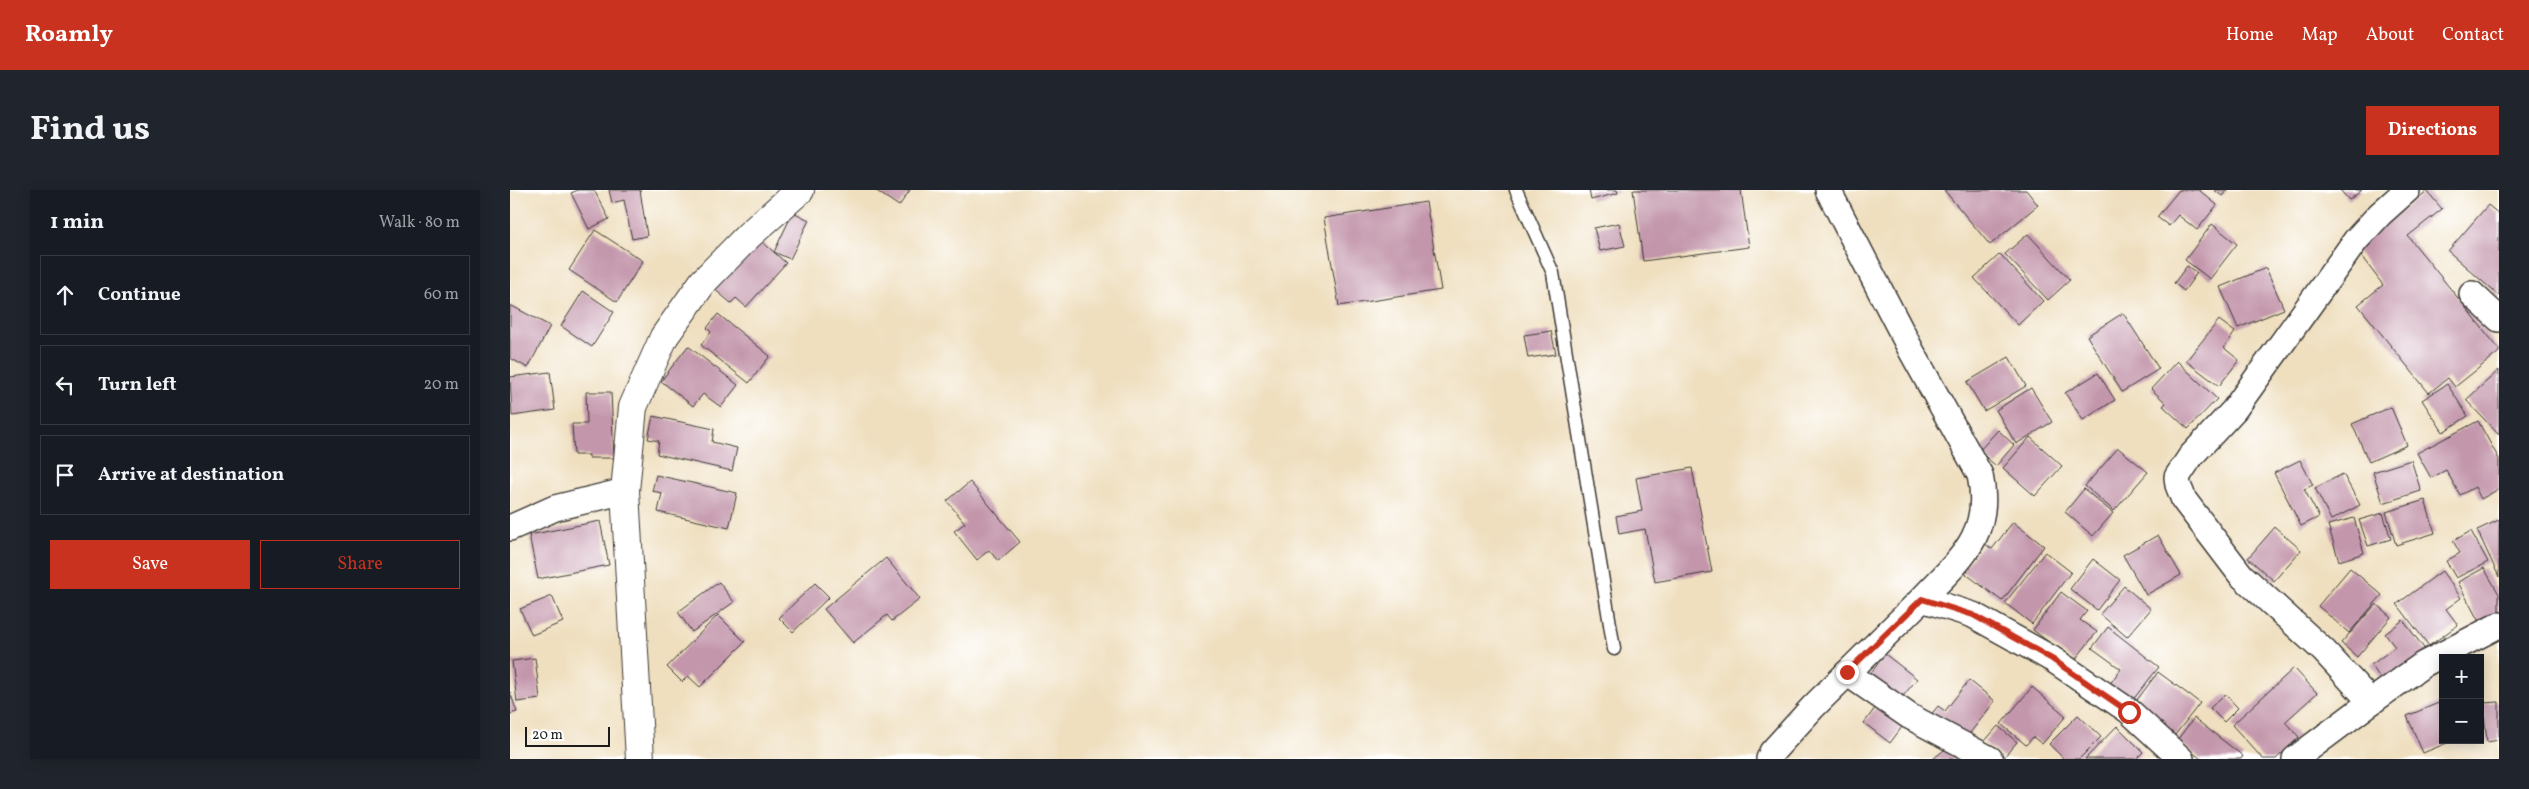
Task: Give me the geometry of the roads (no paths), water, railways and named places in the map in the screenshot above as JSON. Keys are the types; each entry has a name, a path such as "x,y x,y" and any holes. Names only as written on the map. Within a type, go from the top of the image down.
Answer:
{"street":[{"path":"640,759 625,492 633,407 664,337 703,282 749,235 800,190"},
{"path":"1769,759 1778,746 1847,672 1922,599 1960,558 1974,538 1985,497 1980,475 1912,352 1828,190"},
{"path":"2371,702 2324,652 2240,575 2184,500 2177,477 2191,456 2234,410 2356,240 2380,214 2407,190"},
{"path":"2472,294 2499,319"},
{"path":"510,528 556,508 625,492"},
{"path":"1922,599 1973,615 2052,659 2129,712 2181,759"},
{"path":"2295,759 2424,664 2499,624"},
{"path":"1847,672 1909,716 1990,759"}],"lane":[{"path":"1516,190 1553,273 1614,648"}]}
